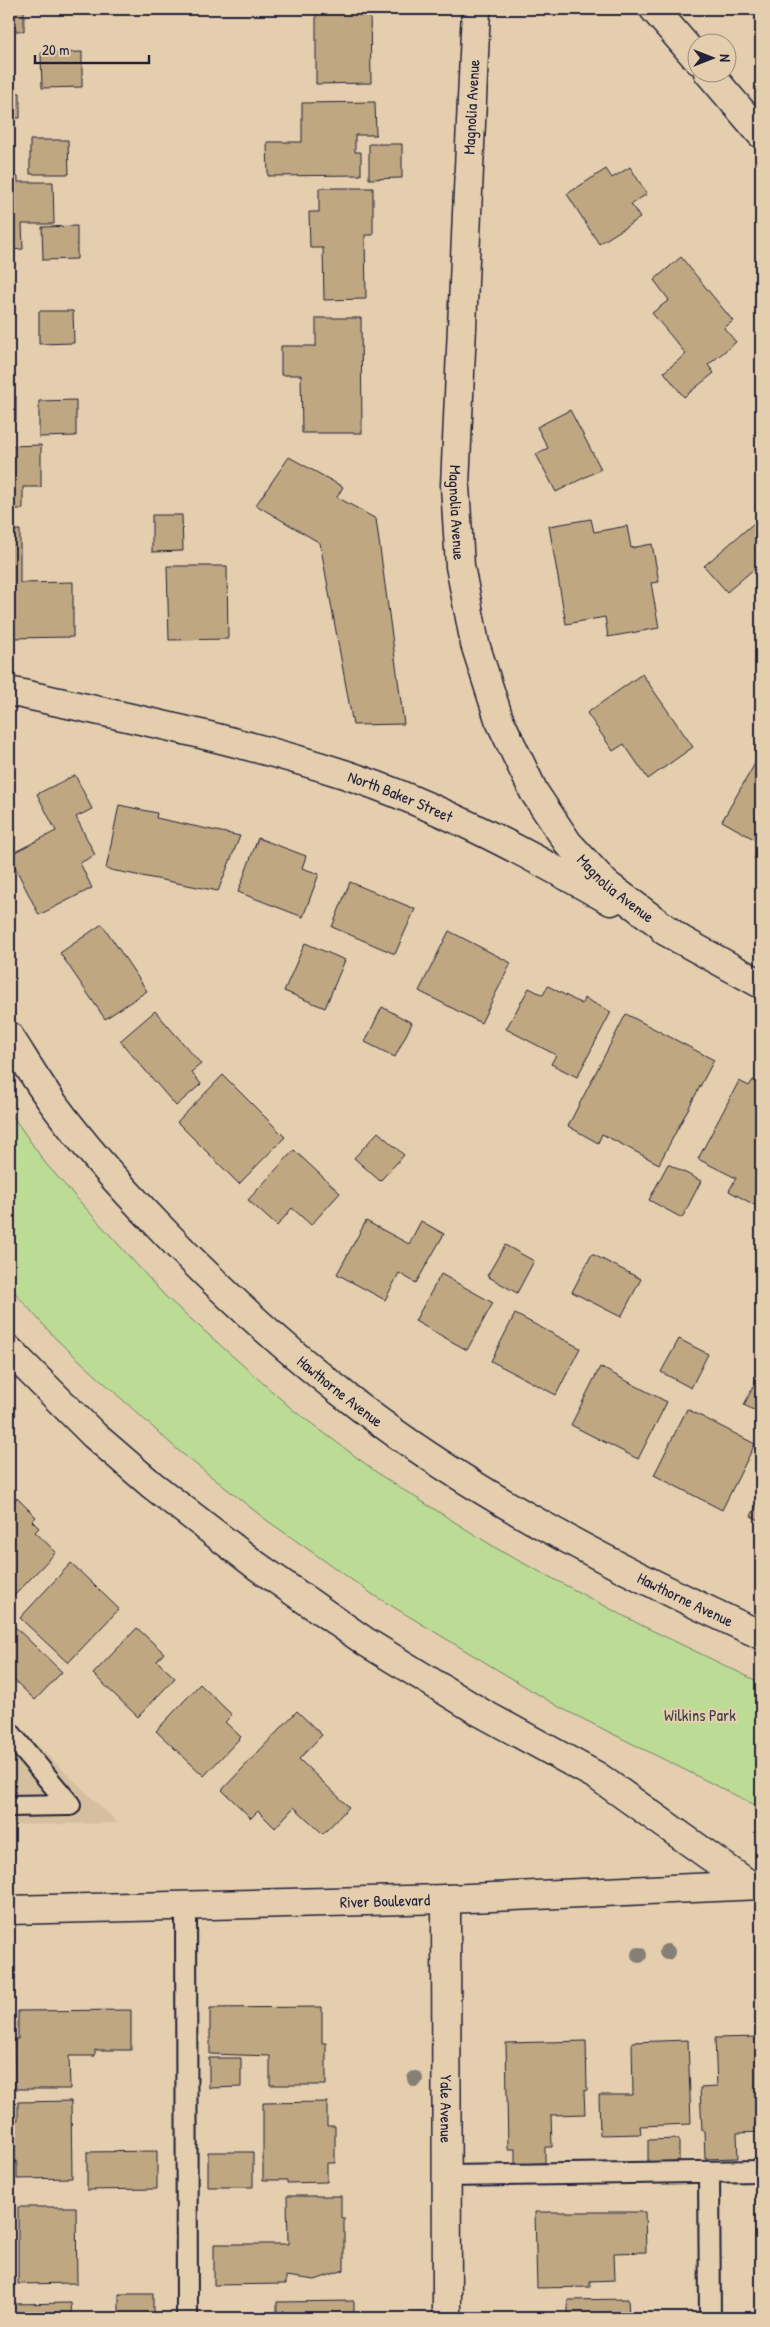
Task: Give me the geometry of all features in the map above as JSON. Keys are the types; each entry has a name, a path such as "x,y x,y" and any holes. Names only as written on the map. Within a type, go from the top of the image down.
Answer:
{"street":[{"name":"Magnolia Avenue","path":"476,9 455,486 460,566 475,644 500,719 518,760 534,792 568,843 606,884 681,940"},
{"path":"654,9 688,48"},
{"path":"717,82 761,134"},
{"name":"North Baker Street","path":"9,691 232,740 345,774 454,818 556,870 761,984"},
{"name":"Hawthorne Avenue","path":"9,1036 55,1106 137,1204 194,1264 276,1340 355,1403 454,1472 549,1529 761,1635"},
{"path":"9,1350 94,1435 152,1485 257,1566 366,1642 480,1712 597,1776 756,1885"},
{"name":"River Boulevard","path":"9,1910 446,1899 756,1885"},
{"name":"Yale Avenue","path":"446,1899 447,2318"}],"lane":[{"path":"9,1732 70,1805 9,1806"},
{"path":"186,1906 187,2318"},
{"path":"446,2176 761,2171"},
{"path":"709,2172 710,2318"}],"shaded area":[{"path":"9,1718 118,1823 9,1825"}],"green space":[{"name":"Wilkins Park","path":"9,1111 46,1164 164,1295 292,1409 383,1477 504,1553 643,1626 761,1683 761,1808 559,1707 372,1594 265,1519 179,1451 56,1339 9,1286"}],"building":[{"path":"9,9 24,9 24,31 9,31"},
{"path":"316,9 370,9 371,83 316,84"},
{"path":"82,52 82,87 42,88 41,53"},
{"path":"9,93 20,93 20,118 9,118"},
{"path":"375,102 376,135 355,135 355,152 361,152 361,175 268,176 267,142 302,142 302,103"},
{"path":"30,140 68,140 69,174 30,174"},
{"path":"369,144 402,144 402,178 369,179"},
{"path":"630,167 647,194 631,204 640,218 599,244 567,194 606,169 612,178"},
{"path":"9,177 18,177 18,182 53,182 54,224 22,224 23,249 9,250"},
{"path":"319,188 373,188 373,235 365,235 366,299 324,300 323,248 310,248 309,212 319,212"},
{"path":"77,226 77,259 43,260 42,227"},
{"path":"681,257 733,321 724,328 736,342 708,365 714,373 684,397 664,372 686,354 652,313 669,300 654,280"},
{"path":"39,311 73,311 74,343 39,344"},
{"path":"316,318 361,318 362,433 302,433 301,375 281,375 281,346 316,346"},
{"path":"9,396 16,396 16,421 9,421"},
{"path":"76,400 76,436 39,437 39,401"},
{"path":"570,410 601,469 556,492 536,454 548,448 537,427"},
{"path":"41,445 41,487 23,487 23,509 9,509 9,446"},
{"path":"289,457 343,487 337,497 376,519 404,724 353,725 320,543 256,505"},
{"path":"152,515 182,515 183,551 152,552"},
{"path":"761,517 761,563 727,592 704,566"},
{"path":"591,519 594,532 627,526 631,548 652,544 659,582 651,583 659,628 608,637 605,617 566,624 549,526"},
{"path":"9,530 20,530 20,583 73,582 73,637 9,638"},
{"path":"167,566 227,566 228,639 169,640"},
{"path":"642,674 693,747 648,779 624,744 613,751 587,713"},
{"path":"761,753 761,843 722,821"},
{"path":"75,775 92,809 76,817 95,855 80,863 92,888 39,915 9,855 56,831 37,794"},
{"path":"119,805 157,813 156,818 240,836 218,891 106,869"},
{"path":"258,838 306,856 302,868 319,874 303,917 238,892"},
{"path":"761,845 761,862 754,858"},
{"path":"350,882 415,909 395,954 332,927"},
{"path":"102,924 147,991 105,1019 60,953"},
{"path":"449,931 511,963 481,1023 419,991"},
{"path":"305,943 345,960 325,1008 284,991"},
{"path":"548,986 582,1004 584,998 611,1012 577,1077 551,1064 556,1055 506,1029 529,988 543,995"},
{"path":"382,1007 412,1023 395,1057 365,1042"},
{"path":"155,1011 201,1064 191,1072 201,1084 176,1106 120,1041"},
{"path":"626,1014 714,1060 659,1164 602,1134 598,1143 568,1126"},
{"path":"223,1075 285,1137 239,1184 177,1122"},
{"path":"753,1080 761,1084 760,1208 729,1191 736,1178 698,1159 739,1081 749,1086"},
{"path":"378,1132 404,1155 380,1181 354,1158"},
{"path":"294,1150 340,1193 311,1225 292,1208 277,1226 248,1200"},
{"path":"668,1164 701,1181 682,1218 649,1200"},
{"path":"366,1221 409,1244 421,1221 444,1234 416,1283 399,1273 385,1300 337,1274"},
{"path":"505,1245 534,1261 517,1293 487,1276"},
{"path":"592,1254 641,1279 621,1317 572,1292"},
{"path":"441,1274 493,1303 467,1350 415,1321"},
{"path":"515,1314 580,1348 556,1395 491,1361"},
{"path":"679,1339 708,1354 691,1388 661,1372"},
{"path":"600,1367 667,1402 638,1459 571,1425"},
{"path":"761,1371 761,1414 744,1405"},
{"path":"687,1409 755,1444 722,1510 654,1475"},
{"path":"761,1497 761,1521 751,1516"},
{"path":"17,1498 36,1517 32,1521 39,1528 35,1532 56,1552 11,1599 9,1597 9,1506"},
{"path":"71,1563 119,1609 68,1663 20,1618"},
{"path":"10,1622 62,1672 35,1700 9,1675"},
{"path":"137,1628 164,1653 157,1661 175,1678 138,1717 93,1674"},
{"path":"200,1684 232,1715 225,1722 241,1737 204,1776 156,1731"},
{"path":"297,1711 322,1735 299,1759 349,1807 323,1834 294,1807 275,1828 258,1811 251,1818 222,1790"},
{"path":"322,2007 322,2043 326,2043 326,2085 270,2085 270,2056 210,2054 210,2008"},
{"path":"131,2010 131,2050 95,2050 95,2056 69,2056 70,2089 15,2089 14,2039 18,2039 18,2011"},
{"path":"761,2037 761,2132 737,2133 738,2158 705,2159 700,2088 717,2087 715,2038"},
{"path":"688,2040 691,2124 640,2126 641,2134 600,2135 599,2095 633,2095 632,2042"},
{"path":"586,2041 587,2090 584,2091 585,2114 551,2115 552,2147 545,2147 545,2163 515,2164 515,2149 508,2149 506,2043"},
{"path":"209,2058 241,2058 241,2087 209,2088"},
{"path":"71,2101 72,2178 17,2179 17,2161 13,2161 12,2127 15,2127 15,2120 18,2120 18,2102"},
{"path":"327,2102 327,2126 335,2126 335,2163 327,2163 327,2182 287,2183 287,2180 263,2180 263,2103"},
{"path":"679,2139 679,2161 648,2162 648,2140"},
{"path":"157,2151 157,2189 87,2190 87,2152"},
{"path":"208,2152 253,2152 253,2187 208,2187"},
{"path":"287,2196 341,2196 341,2218 344,2218 344,2270 315,2280 286,2276 286,2284 214,2285 214,2244 288,2244"},
{"path":"18,2207 76,2207 77,2283 18,2284"},
{"path":"535,2212 645,2212 646,2252 614,2253 615,2280 590,2281 590,2287 537,2288"},
{"path":"119,2294 153,2294 153,2314 119,2315"},
{"path":"628,2299 629,2318 568,2318 568,2300"},
{"path":"354,2301 354,2318 277,2318 277,2302"},
{"path":"71,2303 72,2318 12,2318 12,2304"}]}
